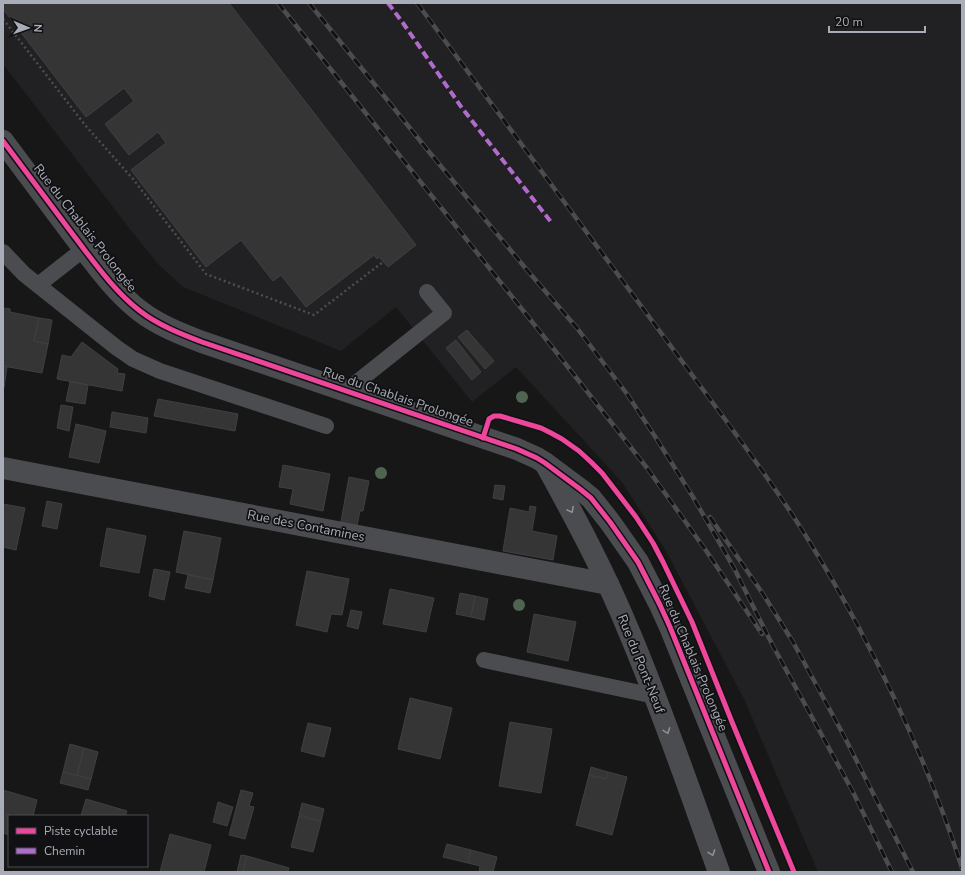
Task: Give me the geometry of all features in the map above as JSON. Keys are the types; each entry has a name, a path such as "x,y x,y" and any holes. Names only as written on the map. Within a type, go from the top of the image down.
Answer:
{"street":[{"name":"Rue du Chablais Prolongée","path":"3,141 107,279 130,303 141,312 182,335 517,449 545,463 576,485 590,498 610,522 638,562 660,605 769,872"},
{"name":"Rue du Pont-Neuf","path":"545,463 582,531 630,633 719,872"},
{"name":"Rue des Contamines","path":"3,468 608,584"}],"lane":[{"path":"38,285 84,249"},
{"path":"3,252 20,270 38,285 133,359 160,371 326,426"},
{"path":"346,391 444,313 427,292"},
{"path":"484,660 654,696"}],"path":[{"path":"3,19 85,125 133,178 206,274 314,315 383,262"}],"shaded area":[{"path":"3,3 962,3 962,872 818,872 744,699 666,551 622,482 516,367 472,402 396,307 341,351 183,287 158,264 3,64"}],"building":[{"path":"3,3 229,3 416,245 388,267 379,257 377,259 374,255 306,307 281,275 273,281 241,240 206,267 131,170 166,143 158,132 129,155 105,124 134,101 124,88 86,117 3,9"},
{"path":"3,308 10,309 10,312 39,318 34,341 48,344 42,373 3,366"},
{"path":"39,318 52,320 48,344 34,341"},
{"path":"467,330 494,361 485,369 458,337"},
{"path":"456,340 481,372 472,380 446,348"},
{"path":"82,342 118,369 117,373 125,374 122,391 57,379 62,355 71,357"},
{"path":"3,366 7,367 4,388 3,388"},
{"path":"70,382 88,385 85,404 66,401"},
{"path":"158,399 238,414 235,431 154,416"},
{"path":"61,405 73,407 69,431 57,428"},
{"path":"112,412 148,418 146,433 110,427"},
{"path":"76,424 106,431 99,463 69,457"},
{"path":"283,465 330,474 323,511 290,504 293,489 279,487"},
{"path":"349,477 369,481 363,511 360,511 356,530 340,527"},
{"path":"495,485 505,486 503,500 493,498"},
{"path":"47,501 62,504 57,529 42,526"},
{"path":"3,504 25,508 16,550 3,547"},
{"path":"530,506 536,507 532,531 557,536 553,560 503,551 510,508 529,512"},
{"path":"107,528 146,536 139,573 100,566"},
{"path":"184,531 221,538 213,580 176,572"},
{"path":"154,569 170,572 164,600 149,596"},
{"path":"307,571 349,579 342,615 331,614 327,632 296,625"},
{"path":"188,575 213,580 210,593 185,588"},
{"path":"390,589 434,598 426,632 383,624"},
{"path":"460,593 475,596 471,617 456,614"},
{"path":"475,596 488,599 484,620 471,617"},
{"path":"351,610 362,612 358,629 347,626"},
{"path":"534,614 576,622 568,661 527,652"},
{"path":"410,698 452,708 440,759 398,749"},
{"path":"510,722 552,729 541,793 499,786"},
{"path":"308,723 331,728 324,757 301,751"},
{"path":"70,744 84,748 77,776 63,772"},
{"path":"84,748 98,752 91,779 77,776"},
{"path":"591,767 608,772 606,779 589,775"},
{"path":"63,772 91,779 88,790 60,783"},
{"path":"608,772 627,777 612,835 576,825 589,775 606,779"},
{"path":"3,790 37,800 33,815 8,815 8,835 3,833"},
{"path":"241,790 253,793 249,806 254,807 245,839 229,835"},
{"path":"86,799 127,811 125,815 81,815"},
{"path":"218,802 233,807 227,826 213,822"},
{"path":"302,803 324,809 321,821 299,815"},
{"path":"299,816 321,822 313,852 291,847"},
{"path":"170,834 211,845 204,872 160,872"},
{"path":"447,844 471,850 468,863 443,857"},
{"path":"471,850 497,857 493,872 479,872 480,866 468,863"},
{"path":"241,855 247,856 243,872 237,872"},
{"path":"247,856 289,868 288,872 243,872"}],"railway":[{"path":"278,3 647,468 707,552 762,634"},
{"path":"309,3 430,153 577,328 627,394 693,497 734,568 773,646 853,792 892,872"},
{"path":"417,3 743,444 805,535 858,626 888,685 916,745 952,836 962,868"},
{"path":"710,517 763,594 793,642 843,734 913,872"}],"marked path":[{"path":"388,3 462,108 551,222"}],"cycle path":[{"path":"3,141 105,276 131,303 154,321 202,342 517,449 545,463 591,498 638,562 660,605 769,872"},
{"path":"483,438 489,419 494,416 500,416 541,428 551,433 579,451 591,462 602,473 636,517 653,543 692,622 794,872"}]}
